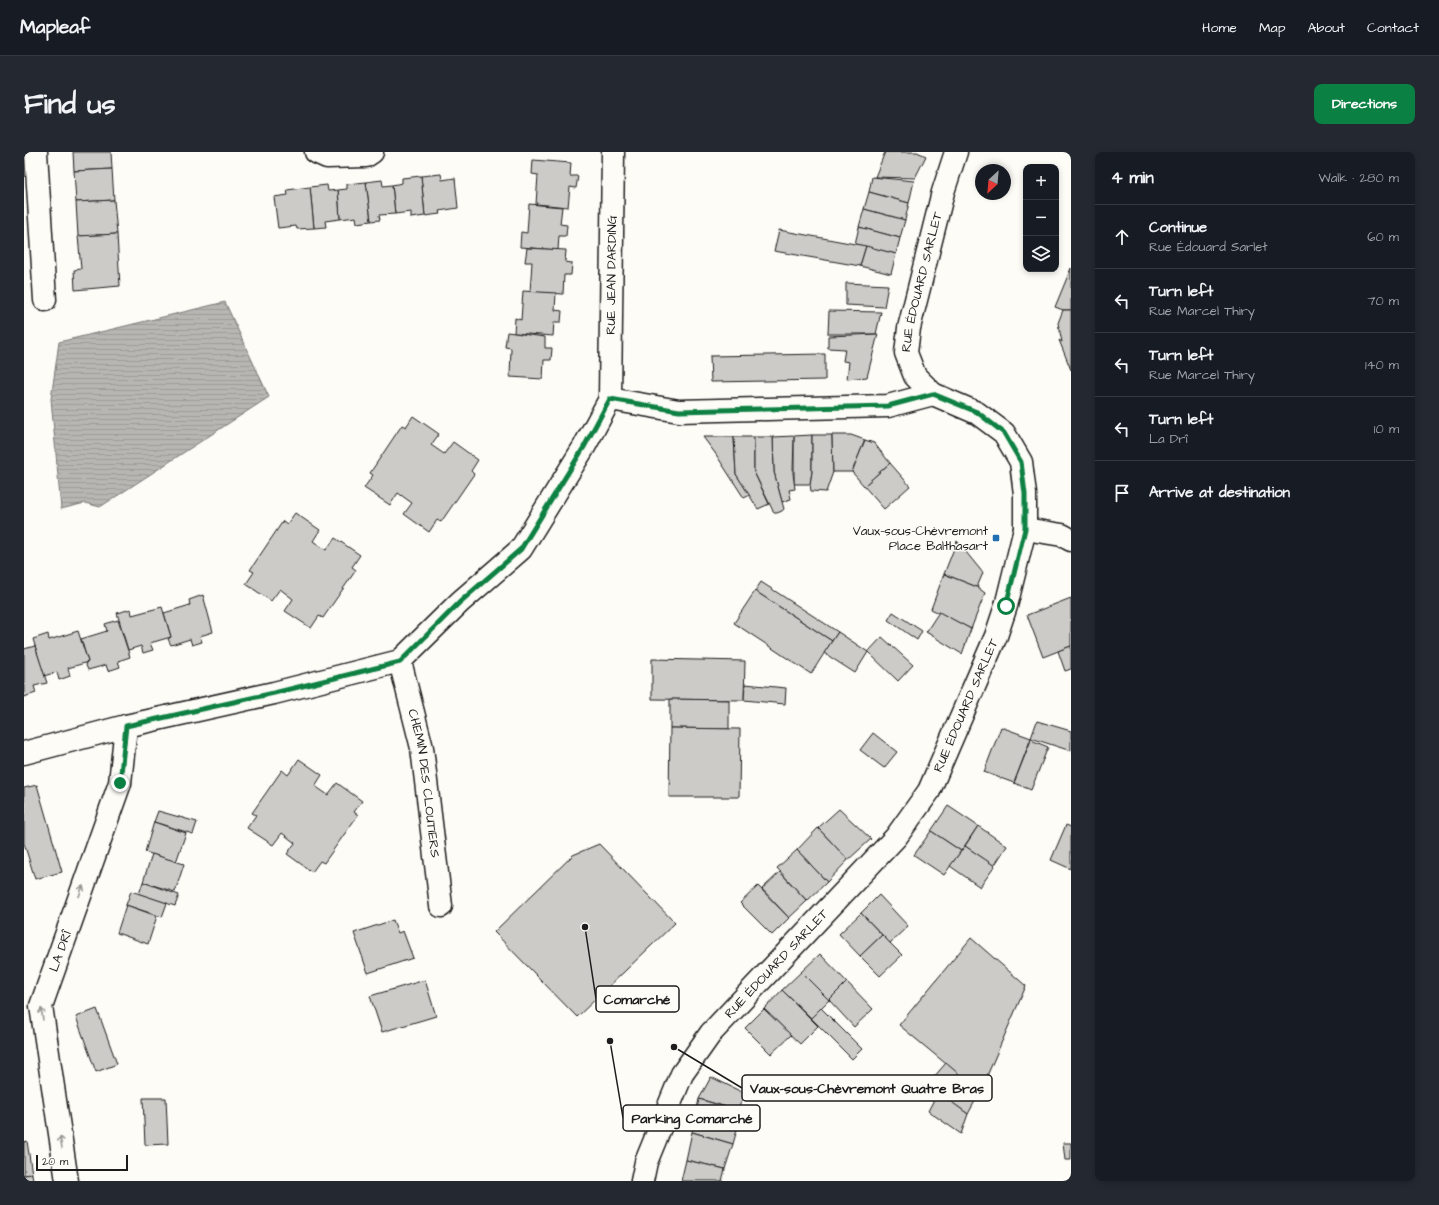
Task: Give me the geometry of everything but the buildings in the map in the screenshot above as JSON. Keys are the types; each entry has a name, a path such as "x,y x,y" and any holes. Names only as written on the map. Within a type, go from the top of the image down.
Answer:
{"street":[{"path":"36,152 46,300"},
{"path":"316,152 327,157 366,156 372,152"},
{"name":"RUE JEAN DARDING","path":"610,399 613,152"},
{"name":"RUE ÉDOUARD SARLET","path":"642,1181 646,1162 682,1074 711,1033 896,837 929,791 996,636 1006,606 1025,529 1025,494 1021,462 1004,433 977,412 933,394 915,376 906,353 908,328 943,192 956,152"},
{"path":"24,753 126,726 274,693 400,662 460,602 521,549 584,447 610,399 679,411 888,406 933,394"},
{"path":"1025,529 1062,535 1071,540"},
{"name":"CHEMIN DES CLOUTIERS","path":"400,662 422,748 441,906"},
{"name":"LA DRÎ","path":"67,1181 41,1006 120,783 126,726"}],"shaded area":[{"path":"225,302 269,397 100,507 85,503 61,509 51,399 59,342"}],"place":[{"name":"Vaux-sous-Chèvremont Place Balthasart","path":"996,538"},
{"name":"Comarché","path":"585,927"},
{"name":"Parking Comarché","path":"610,1041"},
{"name":"Vaux-sous-Chèvremont Quatre Bras","path":"674,1047"}],"route":[{"path":"120,783 126,726 274,693 400,662 460,602 521,549 584,447 610,399 679,411 888,406 933,394 977,412 1004,433 1021,462 1025,494 1025,529 1006,606"}]}
